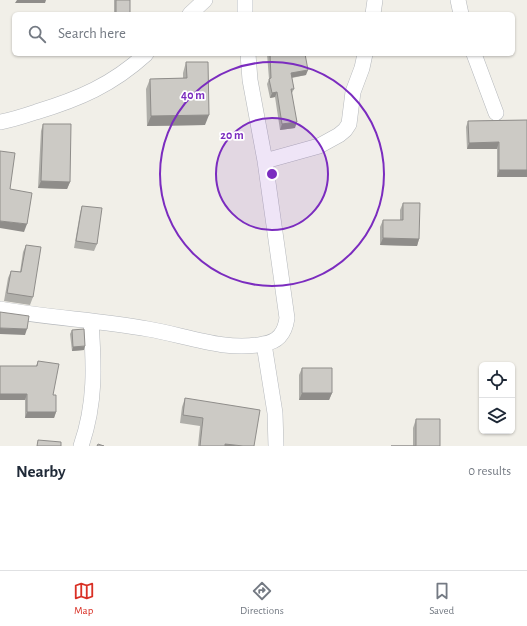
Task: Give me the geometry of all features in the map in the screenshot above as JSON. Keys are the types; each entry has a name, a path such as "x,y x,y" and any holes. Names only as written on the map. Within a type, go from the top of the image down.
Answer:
{"street":[{"path":"192,12 205,0"},
{"path":"245,0 245,12"},
{"path":"373,12 375,0"},
{"path":"458,0 461,12"},
{"path":"0,122 57,106 90,93 118,77 144,56"},
{"path":"0,309 50,317 149,329 230,345 252,346 278,339 286,326 287,318 265,162 250,80 248,56"},
{"path":"265,162 320,146 345,130 348,124 353,92 362,68 365,56"},
{"path":"475,56 496,113"},
{"path":"81,446 92,401 94,356 91,321"},
{"path":"264,344 275,413 276,446"}],"building":[{"path":"116,0 130,0 130,12 116,12"},
{"path":"270,56 305,56 308,70 291,73 294,89 291,89 297,122 282,124 277,92 272,93 269,79 271,78"},
{"path":"186,62 208,62 209,115 151,116 150,79 187,78"},
{"path":"527,120 527,170 499,170 499,142 469,143 468,121"},
{"path":"43,124 71,124 70,182 41,181"},
{"path":"0,151 15,153 10,189 32,193 27,224 0,221"},
{"path":"403,203 420,203 419,239 383,238 383,220 403,220"},
{"path":"82,206 102,208 97,244 76,241"},
{"path":"26,245 41,247 33,297 7,293 11,271 21,272"},
{"path":"0,312 29,316 27,329 0,328"},
{"path":"84,329 85,346 73,347 72,330"},
{"path":"38,361 59,364 53,395 56,395 56,412 27,412 27,394 0,394 0,366 37,366"},
{"path":"302,368 332,368 332,393 302,393"},
{"path":"185,398 260,410 254,446 225,444 225,446 200,446 203,418 183,415"},
{"path":"416,419 440,419 440,446 416,446"},
{"path":"38,440 61,442 61,446 37,446"}]}
